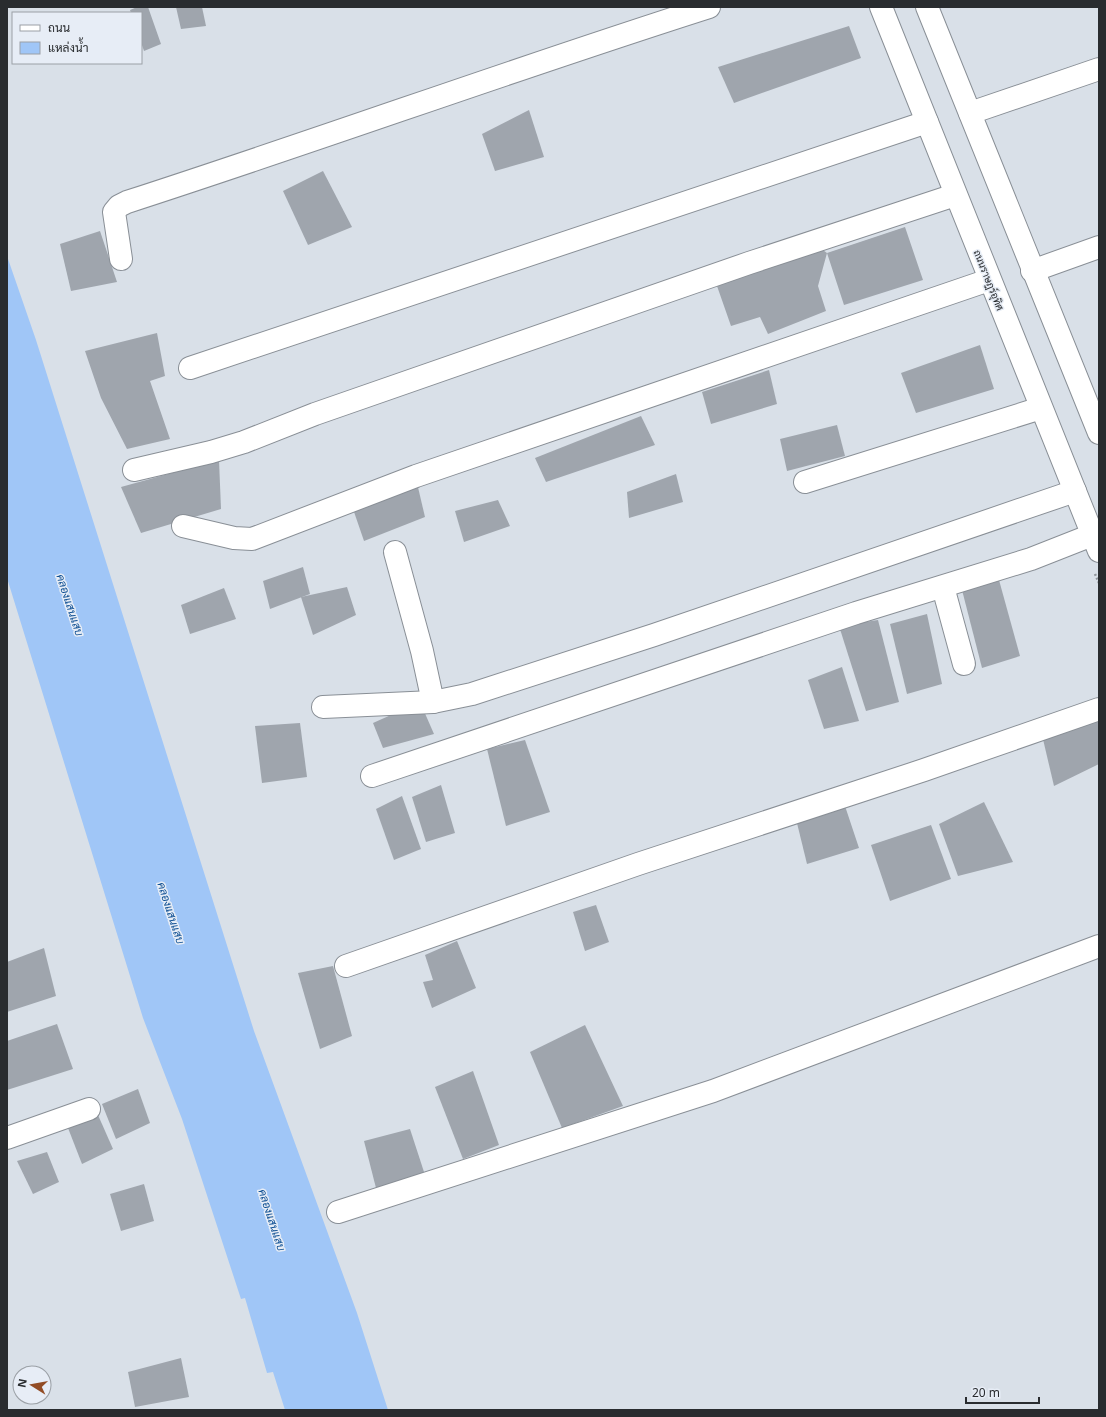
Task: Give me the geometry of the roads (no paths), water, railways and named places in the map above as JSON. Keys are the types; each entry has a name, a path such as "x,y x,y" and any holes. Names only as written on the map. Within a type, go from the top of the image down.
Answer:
{"street":[{"path":"121,259 114,212 119,206 127,202 244,164 588,45 710,7"},
{"name":"ถนนราษฎร์อุทิศ","path":"881,7 989,280 1096,543"},
{"path":"927,7 1032,271 1099,433"},
{"path":"970,113 1099,69"},
{"path":"190,368 927,122"},
{"path":"134,470 196,456 244,442 315,414 749,263 955,195"},
{"path":"1032,271 1099,247"},
{"path":"183,526 234,538 252,539 416,476 989,280"},
{"path":"805,482 1041,408"},
{"path":"324,707 433,702 472,694 639,640 1075,491"},
{"path":"372,776 856,613 1031,559 1096,543"},
{"path":"394,552 422,651 433,702"},
{"path":"943,587 964,664"},
{"path":"346,966 638,864 924,770 1099,709"},
{"path":"338,1212 713,1091 1099,946"},
{"path":"7,1138 89,1109"}],"water":[{"name":"คลองแสนแสบ","path":"7,256 36,340 254,1031 357,1313 388,1410 285,1410 273,1372 267,1373 245,1298 241,1299 182,1119 143,1018 7,578"}]}
